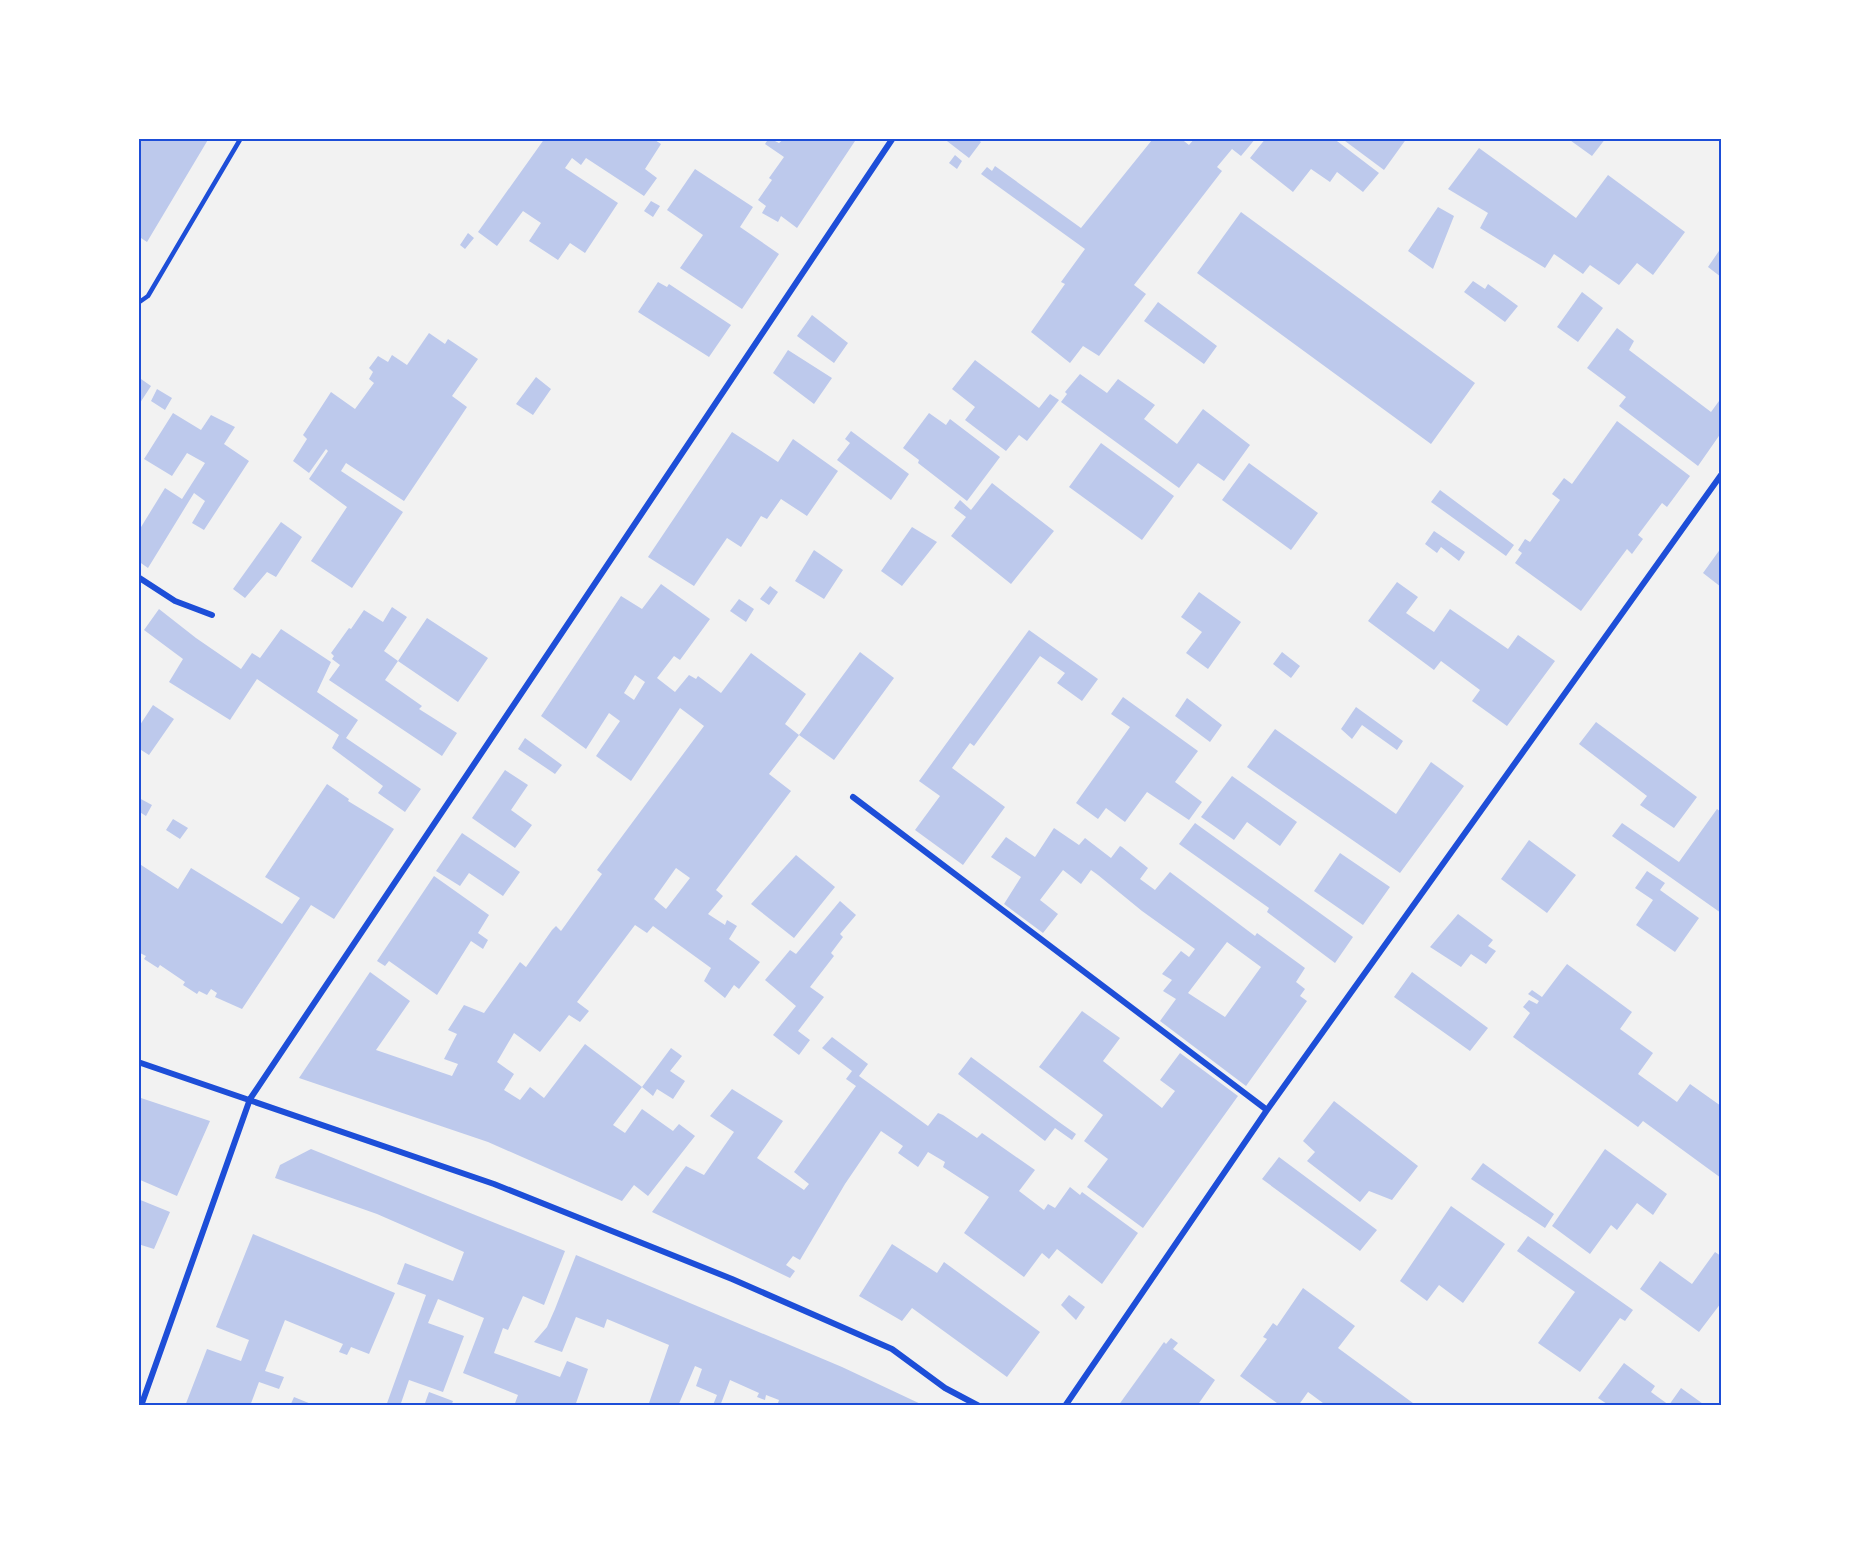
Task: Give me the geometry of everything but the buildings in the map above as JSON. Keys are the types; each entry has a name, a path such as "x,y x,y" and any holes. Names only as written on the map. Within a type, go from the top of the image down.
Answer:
{"street":[{"path":"141,1406 250,1099 893,138"},
{"path":"1065,1406 1267,1110 1721,475"},
{"path":"138,577 175,600 212,615"},
{"path":"854,797 1267,1110"},
{"path":"138,1062 495,1184 732,1279 892,1349 945,1388 979,1406"}],"lane":[{"path":"138,303 148,296 241,138"}]}
